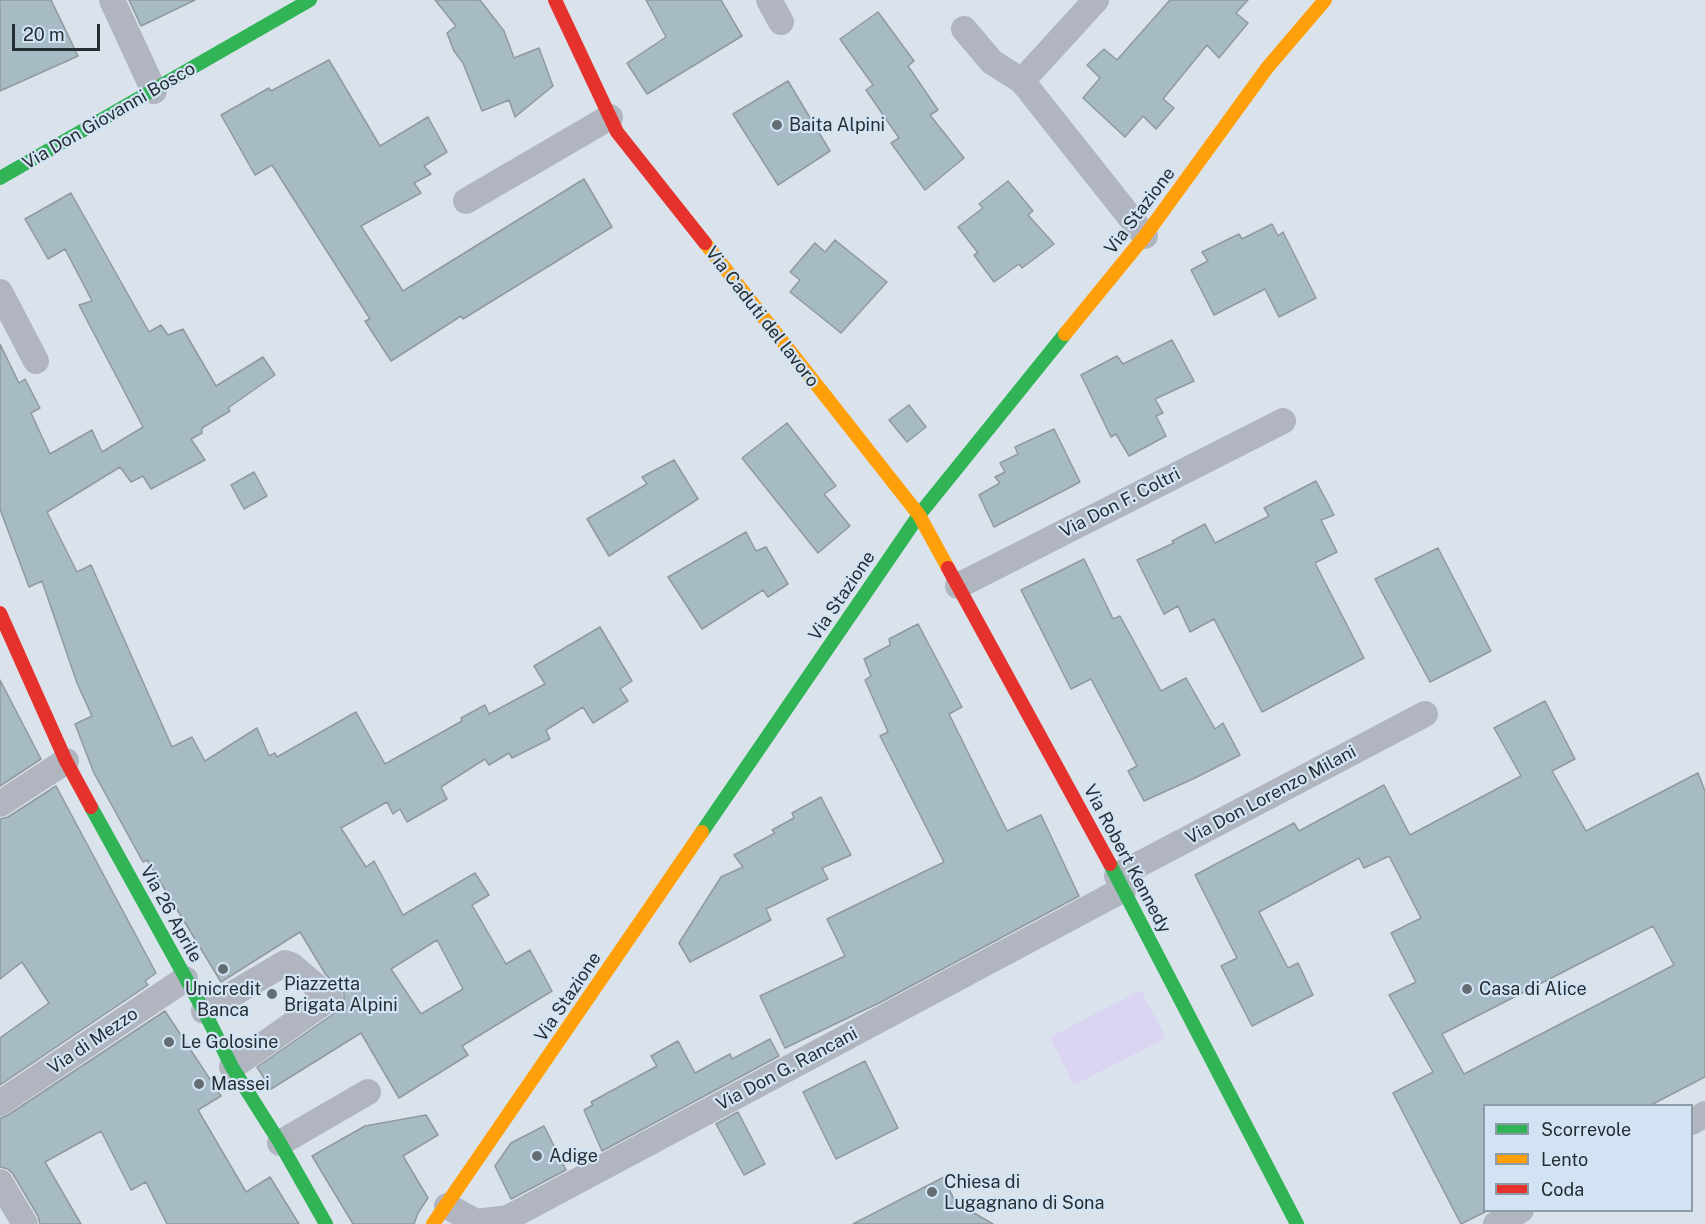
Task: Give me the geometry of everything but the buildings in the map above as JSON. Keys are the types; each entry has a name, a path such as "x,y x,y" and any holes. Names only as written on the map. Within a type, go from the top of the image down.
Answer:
{"main road":[{"name":"Via Don Giovanni Bosco","path":"0,178 310,0"},
{"name":"Via Caduti del lavoro","path":"555,0 617,132 919,515"},
{"name":"Via Stazione","path":"440,1215 919,515 1145,236 1267,68 1325,0"},
{"name":"Via Stazione","path":"1315,14 1342,0"},
{"name":"Via Robert Kennedy","path":"919,515 1121,882 1297,1224"},
{"name":"Via 26 Aprile","path":"0,613 66,761 204,1011 232,1067 280,1143 326,1224"}],"street":[{"path":"112,0 154,91"},
{"path":"1022,81 1096,0"},
{"path":"964,29 992,62 1022,81 1145,236"},
{"path":"466,201 610,117"},
{"path":"0,292 36,361"},
{"name":"Via Don F. Coltri","path":"958,586 1283,420"},
{"name":"Via Don Lorenzo Milani","path":"1121,882 1425,714"},
{"path":"0,804 66,761"},
{"name":"Via Don G. Rancani","path":"440,1215 476,1222 508,1218 1121,882"},
{"path":"204,1011 285,963 291,965 330,998 232,1067"},
{"name":"Via di Mezzo","path":"0,1103 185,979"},
{"path":"280,1143 369,1092"},
{"path":"0,1182 25,1224"},
{"path":"1496,1224 1517,1212"}],"shaded area":[{"path":"1141,990 1166,1038 1074,1085 1050,1037"}],"traffic: fast":[{"path":"0,178 310,0"},
{"path":"702,832 919,515 1065,334"},
{"path":"91,807 204,1011 232,1067 280,1143 326,1224"},
{"path":"1110,864 1297,1224"}],"traffic: slow":[{"path":"1065,334 1145,236 1267,68 1325,0"},
{"path":"705,243 919,515 948,568"},
{"path":"433,1224 702,832"}],"traffic: jam":[{"path":"555,0 617,132 705,243"},
{"path":"948,568 1110,864"},
{"path":"0,613 66,761 91,807"}],"place":[{"name":"Baita Alpini","path":"777,125"},
{"name":"Unicredit Banca","path":"223,969"},
{"name":"Casa di Alice","path":"1467,989"},
{"name":"Piazzetta Brigata Alpini","path":"272,994"},
{"name":"Le Golosine","path":"169,1042"},
{"name":"Massei","path":"199,1084"},
{"name":"Adige","path":"537,1156"},
{"name":"Chiesa di Lugagnano di Sona","path":"932,1192"}]}
